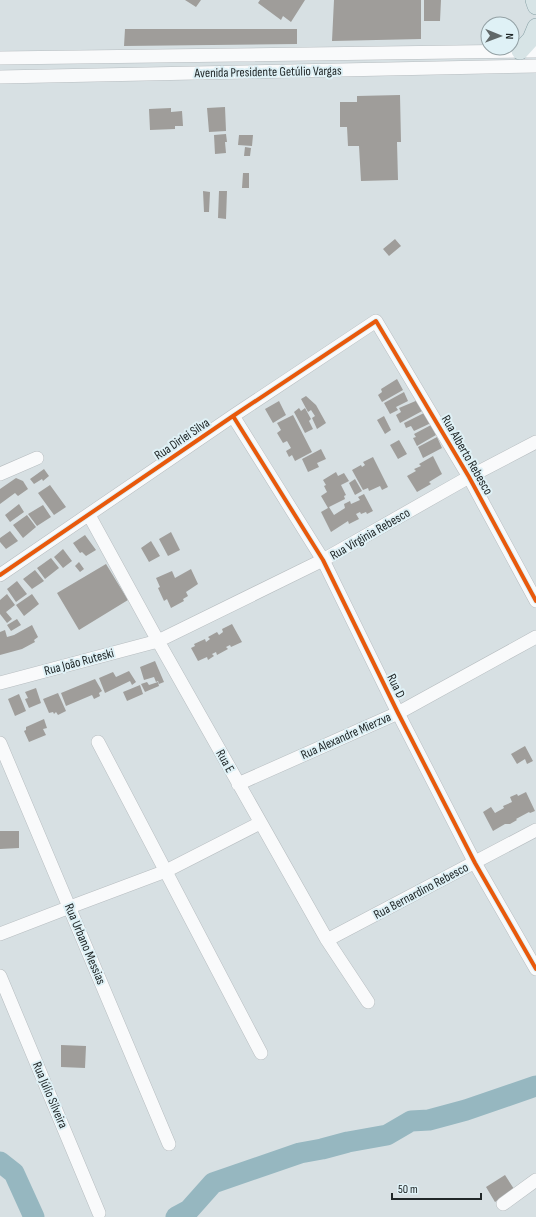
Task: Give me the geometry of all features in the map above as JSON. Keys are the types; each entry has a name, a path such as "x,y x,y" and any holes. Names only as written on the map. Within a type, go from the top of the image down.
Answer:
{"main road":[{"path":"534,0 536,6"},
{"path":"528,51 536,27"}],"street":[{"name":"Avenida Presidente Getúlio Vargas","path":"0,58 528,51"},
{"path":"341,54 342,70"},
{"name":"Avenida Presidente Getúlio Vargas","path":"0,77 536,66"},
{"name":"Rua Dirlei Silva","path":"0,575 233,416 376,321"},
{"name":"Rua Alberto Rebesco","path":"376,321 469,477 536,601"},
{"name":"Rua D","path":"233,416 323,560 398,713 475,863 536,969"},
{"name":"Rua Virginia Rebesco","path":"158,641 323,560 469,477 536,442"},
{"path":"0,474 37,458"},
{"name":"Rua E","path":"89,515 238,784 327,940 368,1002"},
{"name":"Rua Alexandre Mierzva","path":"238,784 398,713 536,637"},
{"name":"Rua João Ruteski","path":"0,683 158,641"},
{"path":"98,742 261,1052"},
{"name":"Rua Urbano Messias","path":"0,743 70,906 169,1144"},
{"path":"0,934 70,906 166,871 260,823"},
{"name":"Rua Bernardino Rebesco","path":"327,940 536,830"},
{"name":"Rua Júlio Silveira","path":"0,976 99,1213"},
{"path":"503,1204 536,1180"}],"building":[{"path":"185,0 201,0 196,7"},
{"path":"260,0 305,0 291,22 283,16 281,20 258,3"},
{"path":"334,0 421,0 421,39 332,41"},
{"path":"424,0 441,0 440,21 424,21"},
{"path":"125,29 297,29 297,44 124,46"},
{"path":"400,95 401,142 397,142 398,180 361,181 359,146 348,146 347,127 340,127 340,102 357,102 357,96"},
{"path":"225,107 226,131 209,132 207,108"},
{"path":"171,108 171,112 182,111 183,126 175,126 175,129 150,130 149,109"},
{"path":"226,134 226,153 215,154 214,135"},
{"path":"239,135 253,135 252,146 238,145"},
{"path":"245,147 251,148 250,156 244,156"},
{"path":"243,173 249,173 249,188 242,188"},
{"path":"203,191 210,192 209,212 204,212"},
{"path":"219,191 227,191 226,219 218,218"},
{"path":"395,239 401,246 389,256 383,249"},
{"path":"397,379 403,390 382,402 378,395 382,392 381,389"},
{"path":"404,392 408,401 396,407 398,410 390,414 384,403"},
{"path":"306,396 316,405 326,423 317,429 312,418 315,416 311,410 308,412 301,399"},
{"path":"418,400 424,410 400,423 396,415 401,412 399,408"},
{"path":"279,401 286,415 273,423 265,409"},
{"path":"299,408 301,411 305,408 311,419 309,421 313,429 305,433 294,412"},
{"path":"424,413 431,423 414,431 411,426 406,428 404,423"},
{"path":"293,415 312,452 295,461 292,455 289,457 286,451 291,448 287,441 283,443 277,433 281,430 277,423"},
{"path":"384,416 391,430 385,434 377,420"},
{"path":"431,425 436,435 417,446 413,438 416,437 414,434"},
{"path":"437,437 442,448 423,458 418,447"},
{"path":"399,440 407,454 398,459 390,445"},
{"path":"321,449 326,459 317,463 319,467 308,472 302,459"},
{"path":"433,456 442,474 429,482 431,484 417,492 407,476 416,471 414,469 421,466 419,464"},
{"path":"373,457 388,487 382,490 380,486 369,491 368,488 363,490 352,470 361,465 362,467 365,465 363,462"},
{"path":"44,469 49,476 43,481 42,479 34,484 30,479"},
{"path":"336,472 338,476 344,473 349,481 341,485 346,495 344,496 345,499 329,507 334,515 345,508 344,504 350,501 351,504 360,500 358,497 364,494 373,511 367,514 366,512 361,514 360,512 356,514 359,519 349,524 348,521 331,532 321,512 328,508 321,496 327,492 324,486 326,485 323,480"},
{"path":"16,478 23,481 28,489 18,496 15,493 0,504 0,489"},
{"path":"355,479 362,491 355,495 349,483"},
{"path":"50,485 66,507 54,515 38,493"},
{"path":"19,504 24,512 10,522 5,515"},
{"path":"43,505 51,517 37,526 28,514"},
{"path":"27,515 36,527 23,538 13,525"},
{"path":"10,531 18,541 6,549 0,542 0,538"},
{"path":"171,532 180,550 168,556 159,539"},
{"path":"85,535 96,550 86,556 82,552 80,553 73,543"},
{"path":"151,541 160,556 149,562 141,548"},
{"path":"63,549 72,561 63,568 54,557"},
{"path":"51,558 59,568 45,579 37,568"},
{"path":"79,562 84,569 80,572 75,566"},
{"path":"106,564 128,600 79,630 57,593"},
{"path":"191,569 198,584 186,592 188,596 183,599 184,601 171,608 167,599 164,601 158,588 160,587 156,578 172,571 175,578"},
{"path":"35,570 44,581 32,589 23,579"},
{"path":"17,581 27,594 16,602 7,589"},
{"path":"7,594 15,605 6,612 12,619 7,623 0,614 0,600"},
{"path":"32,594 39,604 24,616 16,605"},
{"path":"17,619 21,625 11,631 7,625"},
{"path":"232,624 242,642 231,647 230,645 226,647 228,649 217,655 216,652 212,654 214,656 208,660 207,657 198,661 191,648 195,646 194,644 205,639 206,642 210,639 208,637 217,632 219,635 223,632 222,629"},
{"path":"32,625 38,637 34,640 35,642 22,649 0,655 0,632 5,630 7,637 14,635"},
{"path":"155,661 164,682 159,684 158,681 156,682 154,677 144,680 140,667"},
{"path":"129,671 136,682 132,685 130,681 105,693 99,678 113,672 116,677"},
{"path":"95,679 102,691 99,693 100,696 94,699 92,695 66,706 61,693"},
{"path":"147,682 149,685 158,682 159,686 145,692 141,684"},
{"path":"140,685 143,694 127,701 123,692"},
{"path":"36,688 41,703 29,708 25,699 28,698 25,692"},
{"path":"58,693 66,711 58,715 56,712 54,714 53,712 49,713 43,699"},
{"path":"19,694 26,711 15,716 8,699"},
{"path":"44,719 47,728 43,729 46,735 29,742 24,731 26,730 26,727"},
{"path":"525,746 533,761 527,764 525,759 517,764 511,754"},
{"path":"526,792 535,811 529,812 510,824 505,824 493,831 483,812 491,807 495,813 504,808 503,806 512,802 510,797 517,794 518,796"},
{"path":"0,831 19,831 19,848 0,849"},
{"path":"61,1045 86,1046 85,1068 61,1067"},
{"path":"505,1175 514,1189 495,1202 486,1187"}],"waterway":[{"path":"176,1217 189,1210 213,1183 300,1153 387,1135 411,1121 429,1120 466,1110 536,1086"},
{"path":"0,1162 14,1173 34,1217"}],"cycle path":[{"path":"0,575 233,416 376,321 469,477 536,601"},
{"path":"233,416 323,560 398,713 475,863 536,969"}]}
